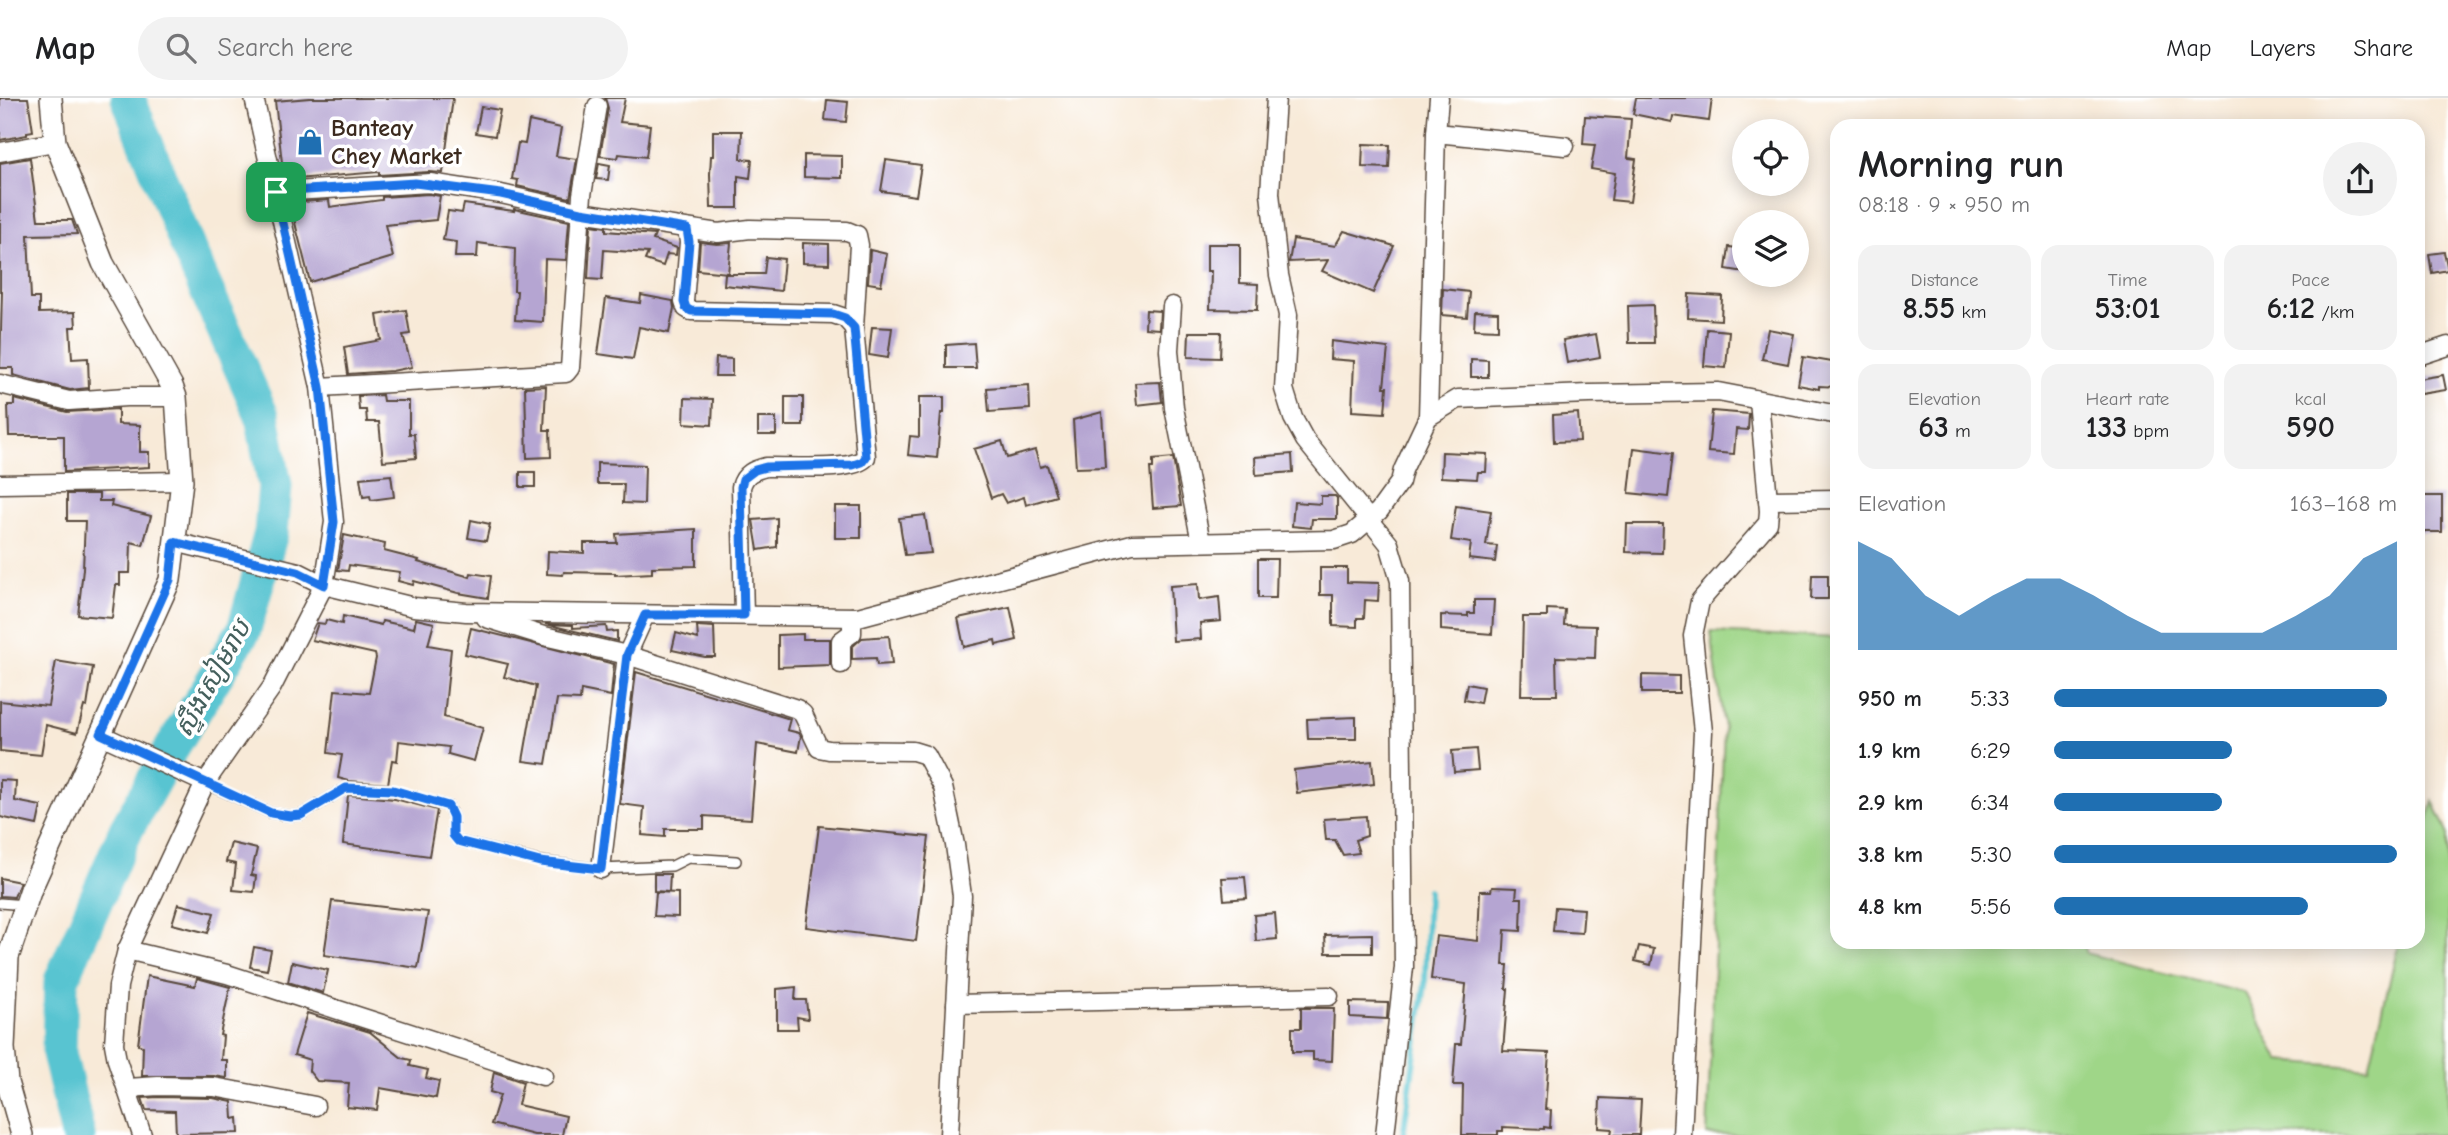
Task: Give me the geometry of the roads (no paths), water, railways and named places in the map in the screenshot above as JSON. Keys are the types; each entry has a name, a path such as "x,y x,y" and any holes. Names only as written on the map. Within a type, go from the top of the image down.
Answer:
{"street":[{"path":"22,1135 8,1082 4,1048 4,957 59,824 170,580 182,481 176,397 103,263 55,142 51,98"},
{"path":"142,1135 114,1044 118,986 127,950 205,783 272,687 324,585 334,522 320,387 254,98"},
{"path":"1276,98 1270,194 1279,275 1288,315 1284,388 1293,418 1305,440 1353,497 1374,516 1389,544 1400,581 1404,967 1385,1135"},
{"path":"174,542 298,572 324,585 414,607 466,612 852,617 870,615 1132,544 1334,540 1352,534 1374,516 1396,488 1428,416 1439,98"},
{"path":"320,387 566,373 570,368 581,212 597,106"},
{"path":"1436,133 1566,146"},
{"path":"0,152 55,142"},
{"path":"276,192 430,183 501,194 581,212 718,233 750,229 847,231 857,235 859,245 854,328 866,457 862,462 853,465 766,467 755,470 743,479 744,615"},
{"path":"687,229 689,242 684,302 686,308 691,311 833,314 845,318 854,328"},
{"path":"1172,306 1169,350 1174,408 1201,542"},
{"path":"2425,354 2448,346"},
{"path":"0,384 69,401 176,397"},
{"path":"1428,416 1458,399 1718,392 1830,414"},
{"path":"1682,1135 1703,732 1693,636 1700,601 1768,523 1759,401"},
{"path":"0,484 182,481"},
{"path":"1768,500 1830,499"},
{"path":"466,612 544,636 627,655 797,709 803,714 819,748 914,751 926,755 943,787 962,896 949,1135"},
{"path":"601,869 627,655 645,615"},
{"path":"841,664 841,641 852,633 852,617"},
{"path":"101,734 205,783"},
{"path":"127,950 227,974 543,1076"},
{"path":"956,1004 1329,996"},
{"path":"128,1088 214,1087 315,1106"}],"lane":[{"path":"205,783 271,813 290,816 301,815 346,788 393,790 448,806 453,817 453,835 458,841 540,862 601,869 672,866 688,858 736,861"},
{"path":"0,903 25,905"}],"waterway":[{"name":"ស្ទឹងសៀមរាប","path":"78,1135 59,1053 61,981 126,830 171,749 244,630 271,533 275,486 262,416 191,255 128,98"},
{"path":"1403,1135 1425,984 1428,890"}],"place":[{"name":"Banteay Chey Market","path":"310,142"}]}
